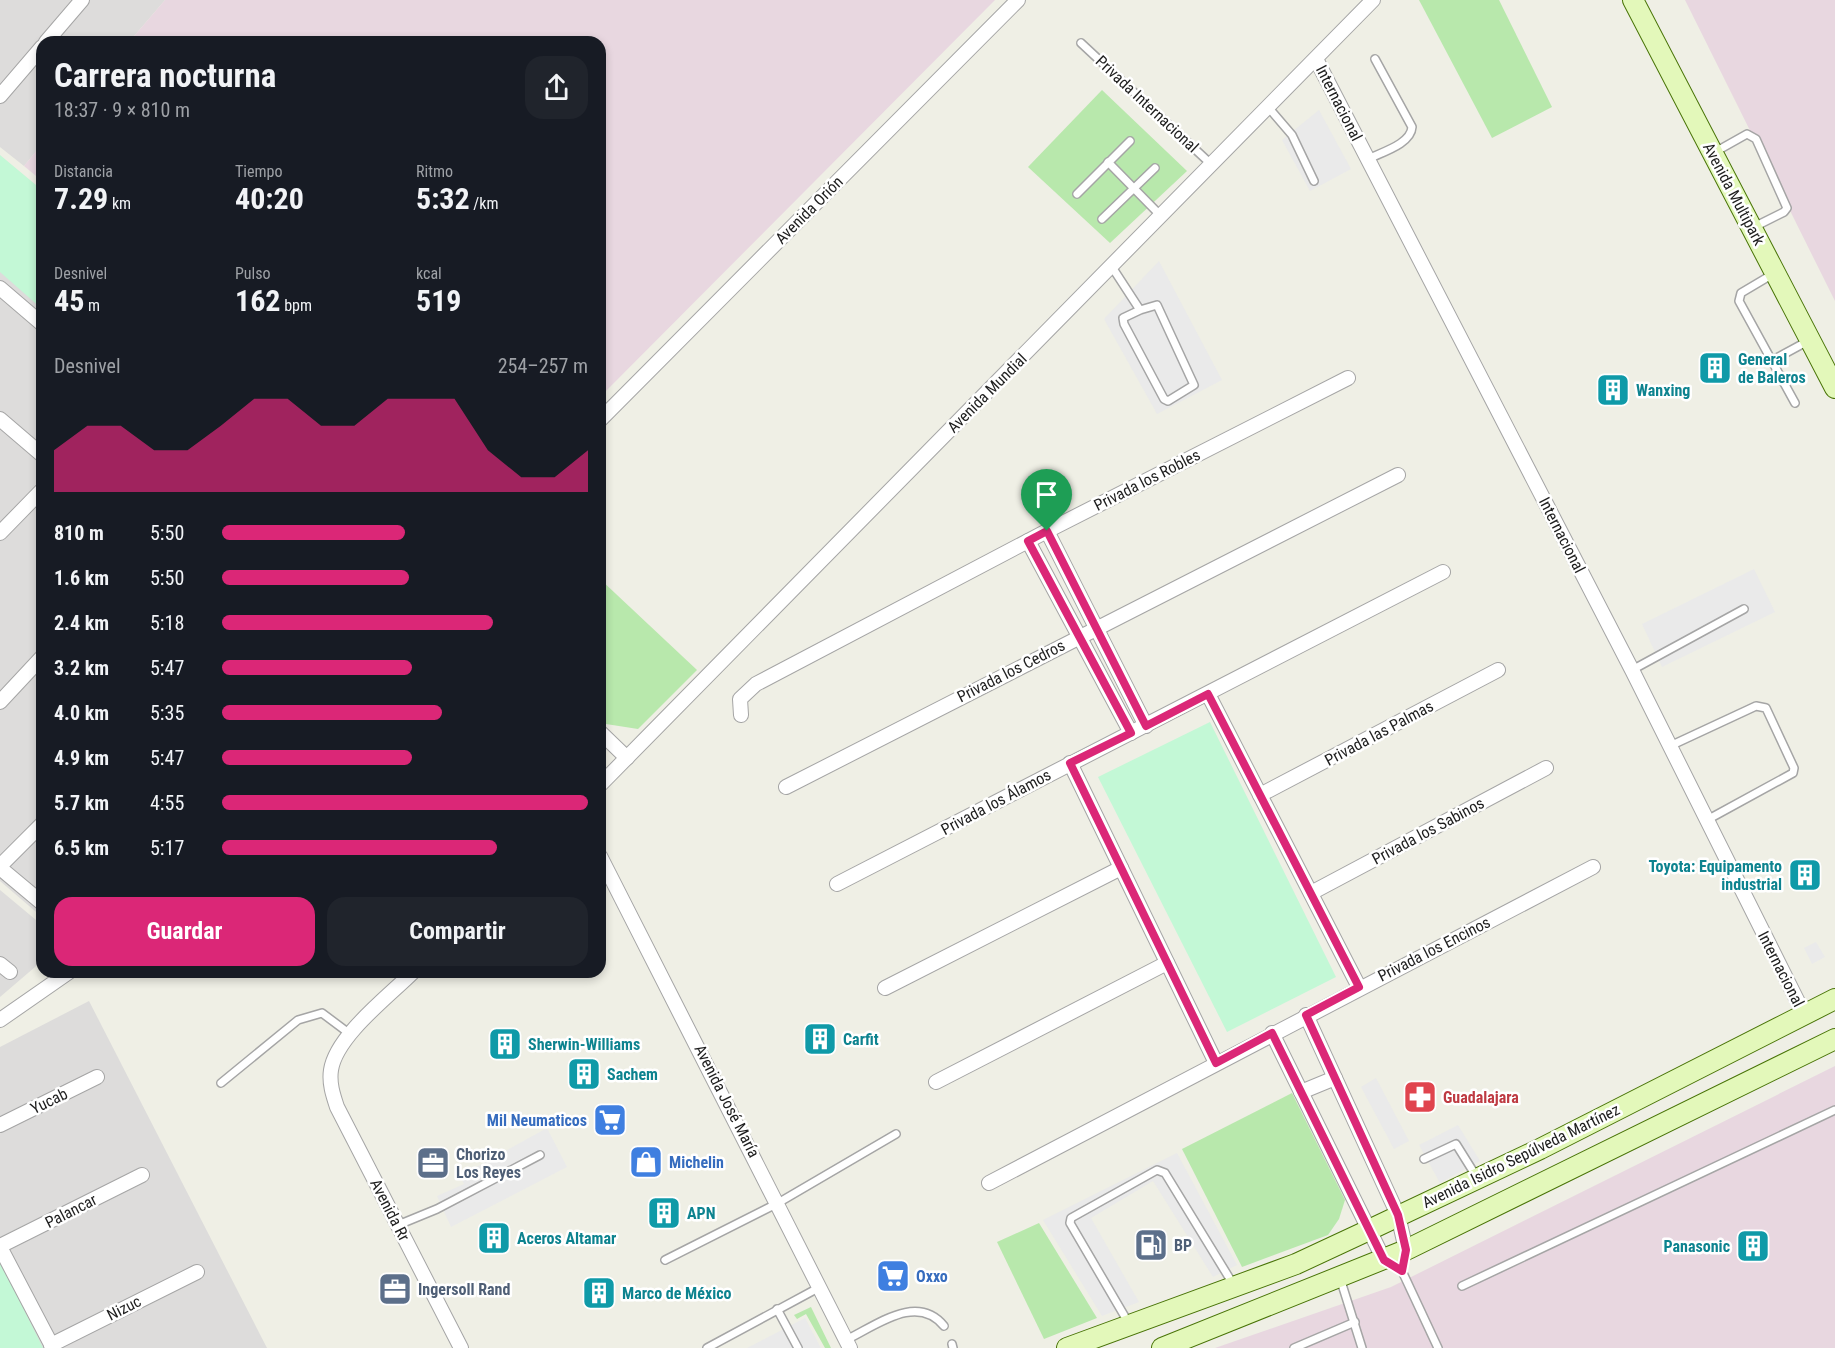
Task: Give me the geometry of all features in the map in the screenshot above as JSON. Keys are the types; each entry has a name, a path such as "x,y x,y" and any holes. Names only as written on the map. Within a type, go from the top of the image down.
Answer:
{"main road":[{"name":"Avenida Multipark","path":"1633,0 1835,388"},
{"name":"Avenida Isidro Sepúlveda Martínez","path":"1067,1348 1296,1264 1540,1149 1835,999"},
{"name":"Avenida Isidro Sepúlveda Martínez","path":"1162,1348 1406,1250 1835,1039"}],"street":[{"path":"51,36 82,0"},
{"name":"Avenida Orión","path":"606,414 1018,0"},
{"name":"Avenida Mundial","path":"606,779 1373,0"},
{"path":"0,96 36,54"},
{"name":"Internacional","path":"1316,59 1632,670 1804,1014"},
{"path":"0,288 36,319"},
{"name":"Privada los Robles","path":"741,715 740,699 756,684 1047,531 1348,378"},
{"path":"0,419 36,450"},
{"name":"Privada los Cedros","path":"786,787 1095,627 1398,475"},
{"path":"0,533 36,496"},
{"path":"1047,531 1146,726"},
{"path":"1028,541 1081,635 1131,733"},
{"name":"Privada los Álamos","path":"837,884 1443,572"},
{"path":"0,702 36,663"},
{"name":"Privada las Palmas","path":"1260,795 1498,670"},
{"path":"1208,694 1359,987"},
{"path":"606,738 627,758"},
{"path":"1070,763 1216,1063"},
{"name":"Privada los Sabinos","path":"1311,893 1546,768"},
{"path":"36,830 0,867 36,898"},
{"name":"Privada los Encinos","path":"988,1183 1359,987 1593,867"},
{"name":"Avenida José María","path":"606,868 848,1344"},
{"path":"885,988 1121,868"},
{"path":"936,1082 1167,963"},
{"path":"0,1020 60,978"},
{"path":"350,1034 407,978"},
{"path":"1306,1015 1398,1215 1406,1250"},
{"path":"1272,1033 1384,1260"},
{"name":"Avenida Rr","path":"350,1034 331,1069 331,1085 337,1107 460,1348"},
{"name":"Yucab","path":"0,1125 97,1077"},
{"path":"1301,1092 1335,1078"},
{"name":"Palancar","path":"0,1247 142,1175"},
{"path":"0,1247 52,1346"},
{"name":"Nizuc","path":"52,1346 197,1272"}],"lane":[{"name":"Privada Internacional","path":"1081,43 1212,165"},
{"path":"1368,159 1405,141 1412,127 1375,59"},
{"path":"1268,107 1292,135 1314,181"},
{"path":"1712,153 1747,134 1756,139 1787,208 1784,213 1752,228"},
{"path":"1077,194 1130,141"},
{"path":"1108,162 1161,216"},
{"path":"1102,219 1155,168"},
{"path":"1112,267 1140,310"},
{"path":"1775,273 1738,296 1795,403"},
{"path":"1157,305 1194,385 1168,401 1164,399 1123,321 1126,316 1140,310 1157,305"},
{"path":"1772,361 1810,339"},
{"path":"1632,670 1744,609"},
{"path":"1670,746 1756,706 1766,708 1794,768 1793,773 1707,819"},
{"path":"221,1083 298,1020 322,1013 350,1034"},
{"path":"1462,1286 1835,1110"},
{"path":"665,1260 778,1203 896,1134"},
{"path":"1424,1159 1456,1144 1477,1179"},
{"path":"398,1225 437,1209 540,1155"},
{"path":"1129,1325 1070,1223 1071,1218 1157,1170 1165,1173 1234,1286"},
{"path":"1402,1271 1406,1250"},
{"path":"1384,1260 1402,1271 1438,1348"},
{"path":"1340,1278 1362,1348"},
{"path":"707,1348 777,1308 820,1287"},
{"path":"777,1308 798,1348"},
{"path":"848,1344 902,1313 915,1310 926,1311 937,1317 944,1326"},
{"path":"1294,1348 1355,1322"}],"shaded area":[{"path":"0,0 165,0 134,36 36,36 36,151 24,166 0,147"},
{"path":"165,0 995,0 606,391 606,36 134,36"},
{"path":"1685,0 1835,0 1835,301"},
{"path":"1319,110 1351,169 1310,191 1282,140"},
{"path":"36,151 36,176 24,166"},
{"path":"0,163 36,195 36,912 0,881"},
{"path":"1159,261 1222,380 1157,414 1104,319"},
{"path":"1754,569 1775,612 1662,667 1642,624"},
{"path":"0,890 36,920 36,966 0,997"},
{"path":"1816,942 1825,957 1812,964 1804,948"},
{"path":"89,1001 267,1348 0,1348 0,1047"},
{"path":"1835,1066 1835,1348 1215,1348 1391,1287"},
{"path":"1376,1078 1409,1141 1394,1149 1361,1087"},
{"path":"1458,1125 1480,1161 1440,1183 1419,1145"},
{"path":"547,1128 567,1167 451,1227 437,1196 464,1184 460,1176"},
{"path":"1177,1153 1237,1265 1213,1277 1153,1181 1091,1218 1139,1302 1102,1316 1043,1220"},
{"path":"805,1318 821,1348 747,1348"}],"green space":[{"path":"1419,0 1499,0 1552,107 1492,138"},
{"path":"1102,90 1187,171 1110,243 1028,167"},
{"path":"0,155 36,185 36,304 0,272"},
{"path":"606,585 697,670 638,729 606,724"},
{"path":"1210,722 1336,977 1227,1032 1098,777"},
{"path":"1292,1093 1345,1200 1339,1219 1328,1235 1242,1267 1182,1149"},
{"path":"1039,1223 1097,1318 1044,1339 997,1242"},
{"path":"0,1261 43,1348 0,1348"},
{"path":"811,1307 831,1348 825,1348 806,1314 797,1319 794,1315"}],"place":[{"name":"General de Baleros","path":"1715,368"},
{"name":"Wanxing","path":"1613,390"},
{"name":"Toyota: Equipamento industrial","path":"1805,875"},
{"name":"Carfit","path":"820,1039"},
{"name":"Sherwin-Williams","path":"505,1044"},
{"name":"Sachem","path":"584,1074"},
{"name":"Guadalajara","path":"1420,1097"},
{"name":"Mil Neumaticos","path":"610,1120"},
{"name":"Michelin","path":"646,1162"},
{"name":"Chorizo Los Reyes","path":"433,1163"},
{"name":"APN","path":"664,1213"},
{"name":"Aceros Altamar","path":"494,1238"},
{"name":"BP","path":"1151,1245"},
{"name":"Panasonic","path":"1753,1246"},
{"name":"Oxxo","path":"893,1276"},
{"name":"Ingersoll Rand","path":"395,1289"},
{"name":"Marco de México","path":"599,1293"}],"route":[{"path":"1047,531 1146,726 1208,694 1359,987 1306,1015 1398,1215 1406,1250 1402,1271 1384,1260 1272,1033 1216,1063 1070,763 1131,733 1081,635 1028,541 1047,531"}]}
